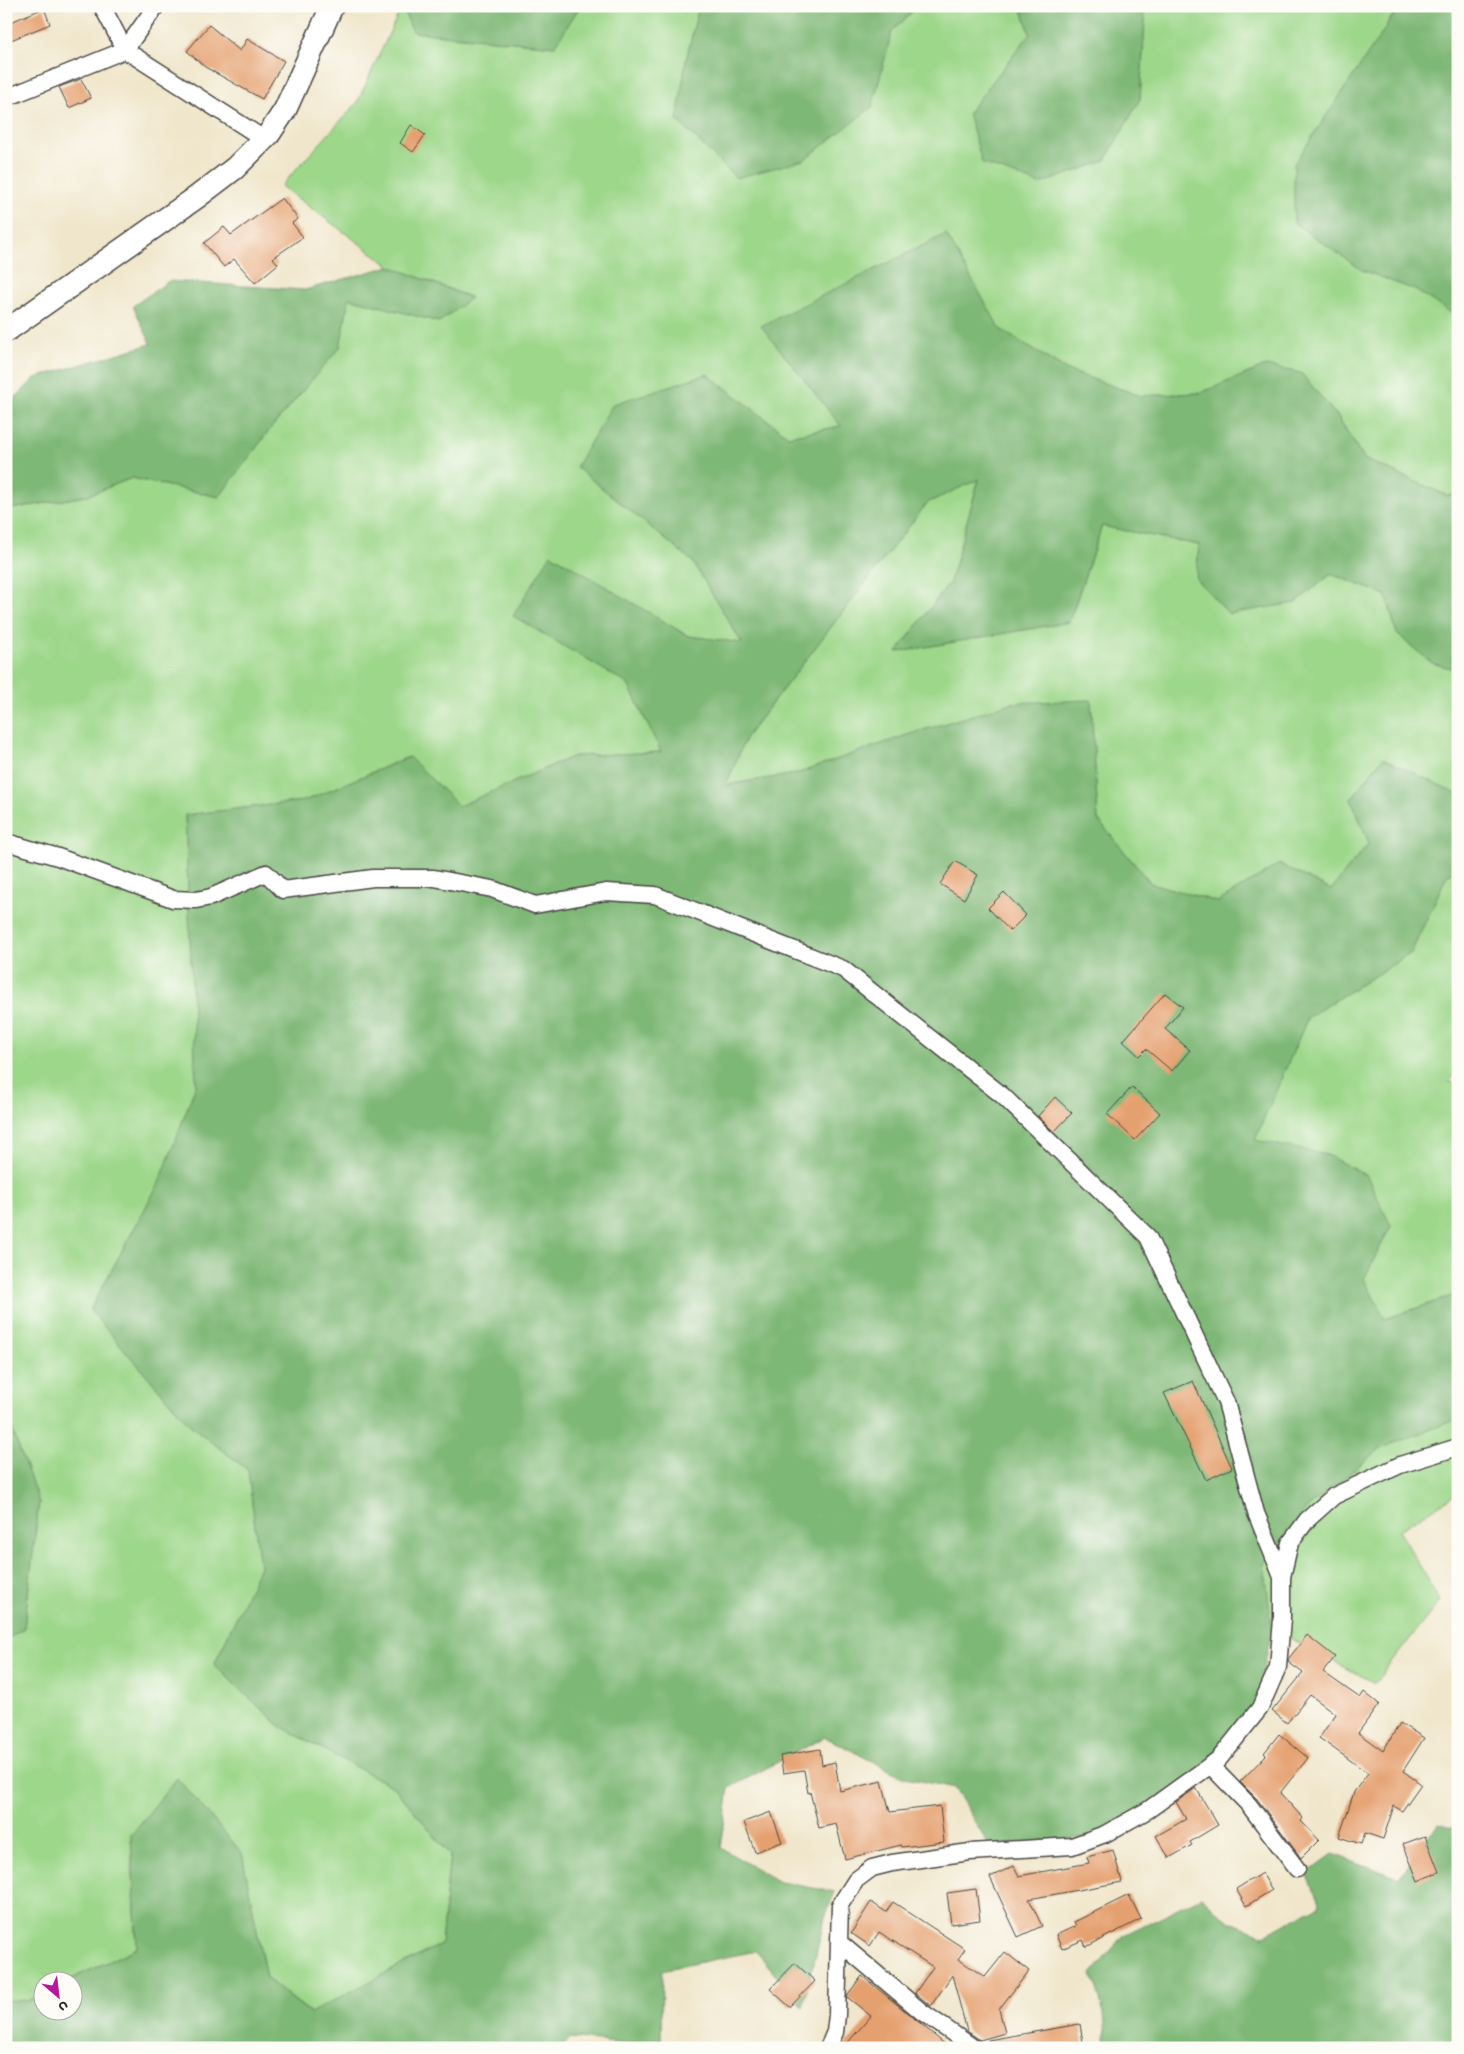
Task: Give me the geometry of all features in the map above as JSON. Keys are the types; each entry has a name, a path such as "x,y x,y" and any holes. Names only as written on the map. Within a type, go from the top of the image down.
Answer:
{"street":[{"path":"102,6 125,50 264,139"},
{"path":"6,98 125,50 156,6"},
{"path":"6,331 197,197 235,168 264,139 285,110 332,6"},
{"path":"6,842 58,857 173,899 196,900 211,897 266,872 283,890 365,879 434,878 492,888 535,905 606,892 655,895 842,969 1003,1096 1148,1237 1226,1402 1256,1513 1282,1577"},
{"path":"828,2048 835,2032 837,2015 840,1905 856,1880 872,1868 892,1863 970,1852 1072,1846 1105,1834 1148,1810 1219,1759 1260,1708 1278,1667 1282,1620 1282,1577 1290,1543 1307,1520 1334,1496 1400,1465 1458,1447"},
{"path":"1210,1765 1249,1805 1297,1869"},
{"path":"840,1943 922,2012 974,2048"}],"green space":[{"path":"402,6 413,32 554,46 580,6 699,6 686,60 872,107 892,31 918,6 1021,6 1030,34 968,113 1039,184 1105,161 1140,99 1145,20 1141,6 1400,6 1387,23 1362,270 1415,290 1458,317 1458,492 1448,496 1364,459 1337,415 1266,366 1200,393 1141,396 1066,370 1000,329 946,235 841,426 788,436 707,374 577,467 692,561 742,643 688,636 551,555 514,616 628,684 662,752 574,756 459,806 408,757 304,801 185,815 196,1085 161,1179 90,1310 190,1425 248,1470 260,1567 214,1665 280,1726 395,1788 450,1855 441,1944 311,2013 266,1978 242,1853 131,1835 137,1948 82,1974 82,1972 32,1972 32,1998 27,2001 6,2000 6,1640 24,1628 39,1503 6,1413 6,510 86,496 132,478 219,497 271,428 340,347 349,298 439,322 470,297 390,266 281,186 357,103"},
{"path":"402,6 580,6 555,46 413,32"},
{"path":"699,6 918,6 892,31 872,107 804,160 736,178 677,120 686,60"},
{"path":"1021,6 1141,6 1145,20 1140,99 1105,161 1039,184 982,163 968,113 1030,34"},
{"path":"1400,6 1458,6 1458,317 1415,290 1362,270 1294,223 1294,164"},
{"path":"946,234 1000,329 1066,370 1141,396 1200,393 1266,366 1301,373 1337,416 1364,459 1448,496 1458,492 1458,670 1432,663 1397,634 1386,595 1331,574 1295,603 1229,614 1196,579 1199,545 1102,526 1069,622 897,652 950,582 979,479 927,503 746,737 726,785 796,774 904,736 1012,703 1091,700 1098,820 1150,883 1218,902 1279,864 1331,890 1369,843 1351,799 1383,758 1458,794 1458,868 1447,875 1411,953 1308,1017 1255,1140 1327,1155 1367,1176 1391,1226 1364,1279 1385,1319 1458,1295 1458,1419 1381,1448 1309,1506 1264,1563 1272,1629 1256,1707 1188,1781 1094,1837 989,1846 955,1788 905,1778 825,1737 729,1788 721,1848 779,1882 835,1892 825,1917 803,2007 756,1951 662,1970 661,2048 570,2038 560,2048 6,2048 6,2000 27,2001 32,1998 32,2022 82,2022 82,1974 137,1948 131,1835 177,1778 242,1853 266,1978 310,2013 441,1944 450,1855 395,1788 280,1726 214,1665 260,1567 248,1470 190,1425 90,1310 161,1179 196,1085 185,815 304,801 409,757 459,806 574,756 661,752 628,684 513,616 551,554 688,636 742,643 692,561 576,467 613,404 707,374 788,436 841,426 761,326"},
{"path":"390,266 471,298 439,322 349,298 340,347 271,428 219,497 132,478 86,496 6,510 6,407 35,378 151,344 133,306 169,281 305,290"},
{"path":"979,478 950,582 897,652 1069,622 1102,526 1199,545 1196,579 1295,603 1331,574 1386,595 1397,634 1432,663 1458,670 1458,794 1382,759 1351,799 1369,843 1331,890 1279,864 1218,902 1150,883 1098,820 1091,701 1012,703 904,736 796,774 726,785 746,737 927,503"},
{"path":"1458,868 1458,1072 1448,1081 1458,1084 1458,1295 1385,1319 1363,1279 1391,1226 1254,1140 1308,1017 1411,953 1447,875"},
{"path":"6,1413 39,1502 24,1628 6,1640"},
{"path":"1458,1419 1458,1493 1399,1530 1440,1601 1375,1683 1272,1629 1264,1563 1309,1506 1381,1448"},
{"path":"1438,1824 1458,1828 1458,2048 1107,2048 1104,2013 1092,1973 1124,1935 1201,1897 1230,1922 1265,1935 1320,1905 1307,1873 1333,1854 1399,1878"}],"building":[{"path":"44,8 50,24 11,40 6,30 6,24"},
{"path":"209,25 240,51 247,39 284,61 262,99 205,67 187,51"},
{"path":"81,79 91,98 69,108 59,87"},
{"path":"411,125 425,135 413,152 400,143"},
{"path":"282,198 298,219 292,223 303,237 273,258 278,264 255,283 234,259 224,267 204,243 224,227 231,235"},
{"path":"955,861 978,875 964,899 940,884"},
{"path":"1004,892 1026,915 1010,931 988,908"},
{"path":"1165,993 1183,1007 1165,1029 1190,1050 1172,1071 1146,1049 1139,1056 1123,1041"},
{"path":"1132,1087 1160,1113 1135,1140 1107,1114"},
{"path":"1055,1097 1072,1113 1054,1132 1038,1116"},
{"path":"1193,1381 1232,1468 1206,1480 1164,1393"},
{"path":"1307,1635 1335,1657 1323,1672 1360,1698 1364,1692 1379,1704 1358,1733 1383,1751 1400,1723 1424,1738 1403,1771 1421,1784 1402,1811 1394,1806 1383,1839 1365,1833 1361,1844 1339,1837 1354,1792 1368,1773 1319,1738 1336,1714 1310,1695 1287,1723 1272,1711 1303,1673 1288,1662"},
{"path":"1279,1734 1308,1758 1280,1793 1303,1818 1301,1821 1319,1840 1301,1858 1257,1799 1240,1782 1266,1755 1264,1753"},
{"path":"820,1749 822,1765 835,1762 840,1791 882,1781 890,1812 940,1806 944,1842 902,1847 901,1845 845,1859 836,1824 819,1828 810,1792 808,1793 804,1770 783,1773 780,1756"},
{"path":"1196,1788 1218,1825 1190,1842 1192,1845 1169,1858 1156,1836 1186,1819 1176,1802"},
{"path":"771,1812 782,1842 755,1852 744,1822"},
{"path":"1425,1836 1439,1872 1418,1881 1403,1844"},
{"path":"1113,1850 1122,1882 1029,1899 1042,1926 1018,1937 990,1877 1014,1866 1019,1876 1089,1863 1087,1857"},
{"path":"1262,1873 1272,1890 1246,1906 1236,1889"},
{"path":"976,1889 980,1920 951,1924 947,1893"},
{"path":"1129,1895 1141,1919 1086,1947 1083,1940 1062,1949 1056,1935 1076,1926 1074,1922"},
{"path":"871,1902 886,1912 893,1902 965,1949 958,1959 985,1977 1005,1952 1029,1971 999,2009 1005,2033 980,2040 967,2031 952,1975 931,2006 915,1993 933,1967 879,1932 870,1946 851,1933"},
{"path":"795,1963 815,1981 790,2007 770,1989"},
{"path":"862,1976 949,2048 843,2048 871,2016 847,1997"},
{"path":"1080,2024 1084,2048 989,2048 988,2040"}]}
